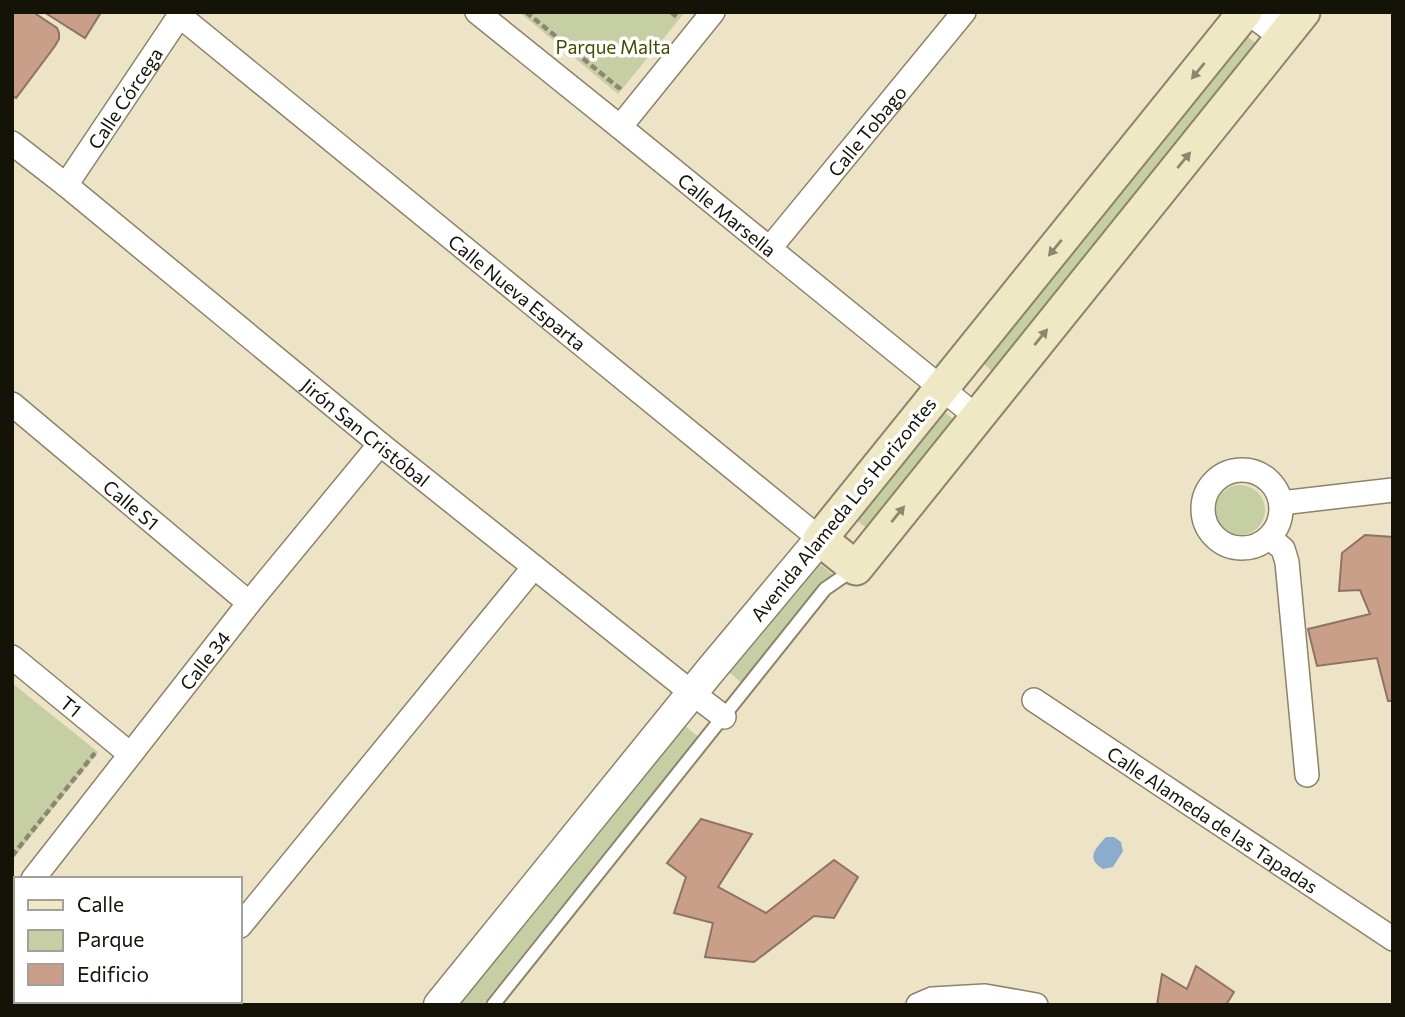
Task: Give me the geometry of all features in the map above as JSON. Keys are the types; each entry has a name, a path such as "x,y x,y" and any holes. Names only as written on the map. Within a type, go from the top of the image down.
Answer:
{"main road":[{"name":"Avenida Alameda Los Horizontes","path":"820,539 1245,12"},
{"path":"856,568 1294,24"},
{"name":"Calle Nueva Esparta","path":"820,539 856,568"}],"street":[{"name":"Calle Marsella","path":"477,12 977,417"},
{"path":"621,127 713,12"},
{"name":"Calle Tobago","path":"770,247 964,12"},
{"path":"1253,12 1294,24"},
{"name":"Calle Córcega","path":"66,185 181,14"},
{"name":"Calle Nueva Esparta","path":"181,14 820,539"},
{"name":"Jirón San Cristóbal","path":"12,143 380,444 724,717"},
{"name":"Calle S1","path":"12,404 249,603"},
{"name":"Calle 34","path":"35,877 249,603 380,444"},
{"path":"1234,470 1247,470 1269,481 1277,491 1281,503 1277,528 1270,538 1248,549 1234,548 1211,535 1204,523 1202,509 1204,496 1211,484 1234,470"},
{"path":"1281,503 1393,490"},
{"path":"1270,538 1283,549 1287,562 1307,775"},
{"name":"Avenida Alameda Los Horizontes","path":"439,1005 820,539"},
{"path":"242,924 534,567"},
{"name":"T1","path":"12,657 130,754"},
{"name":"Calle Alameda de las Tapadas","path":"1034,700 1393,939"},
{"path":"918,1005 932,999 985,996 1036,1005"}],"lane":[{"path":"493,1005 825,589 856,568"}],"path":[{"path":"526,12 619,88 628,78"},
{"path":"669,27 679,15 670,12"},
{"path":"12,856 95,754 86,746"}],"green space":[{"name":"Parque Malta","path":"519,12 685,12 618,94"},
{"path":"1248,37 1263,49 996,374 981,362"},
{"path":"942,410 958,423 871,532 855,519"},
{"path":"1240,485 1257,493 1265,510 1257,527 1240,535 1223,527 1215,510 1223,493"},
{"path":"820,564 834,576 744,685 729,672"},
{"path":"12,683 98,752 12,860"},
{"path":"685,726 699,737 482,1005 459,1005"}],"water":[{"path":"1106,837 1114,837 1121,842 1123,851 1113,867 1103,869 1093,857"}],"building":[{"path":"12,12 33,12 57,28 59,33 55,46 16,98 12,95"},
{"path":"44,12 97,12 100,14 85,38"},
{"path":"1365,535 1393,537 1393,701 1388,701 1377,658 1317,666 1308,629 1370,614 1360,590 1339,591 1342,553"},
{"path":"701,819 752,834 718,887 766,913 834,860 858,877 834,918 814,916 754,962 705,957 713,923 674,913 686,877 667,863"},
{"path":"1196,966 1234,992 1226,1005 1157,1005 1162,974 1187,989"}]}
